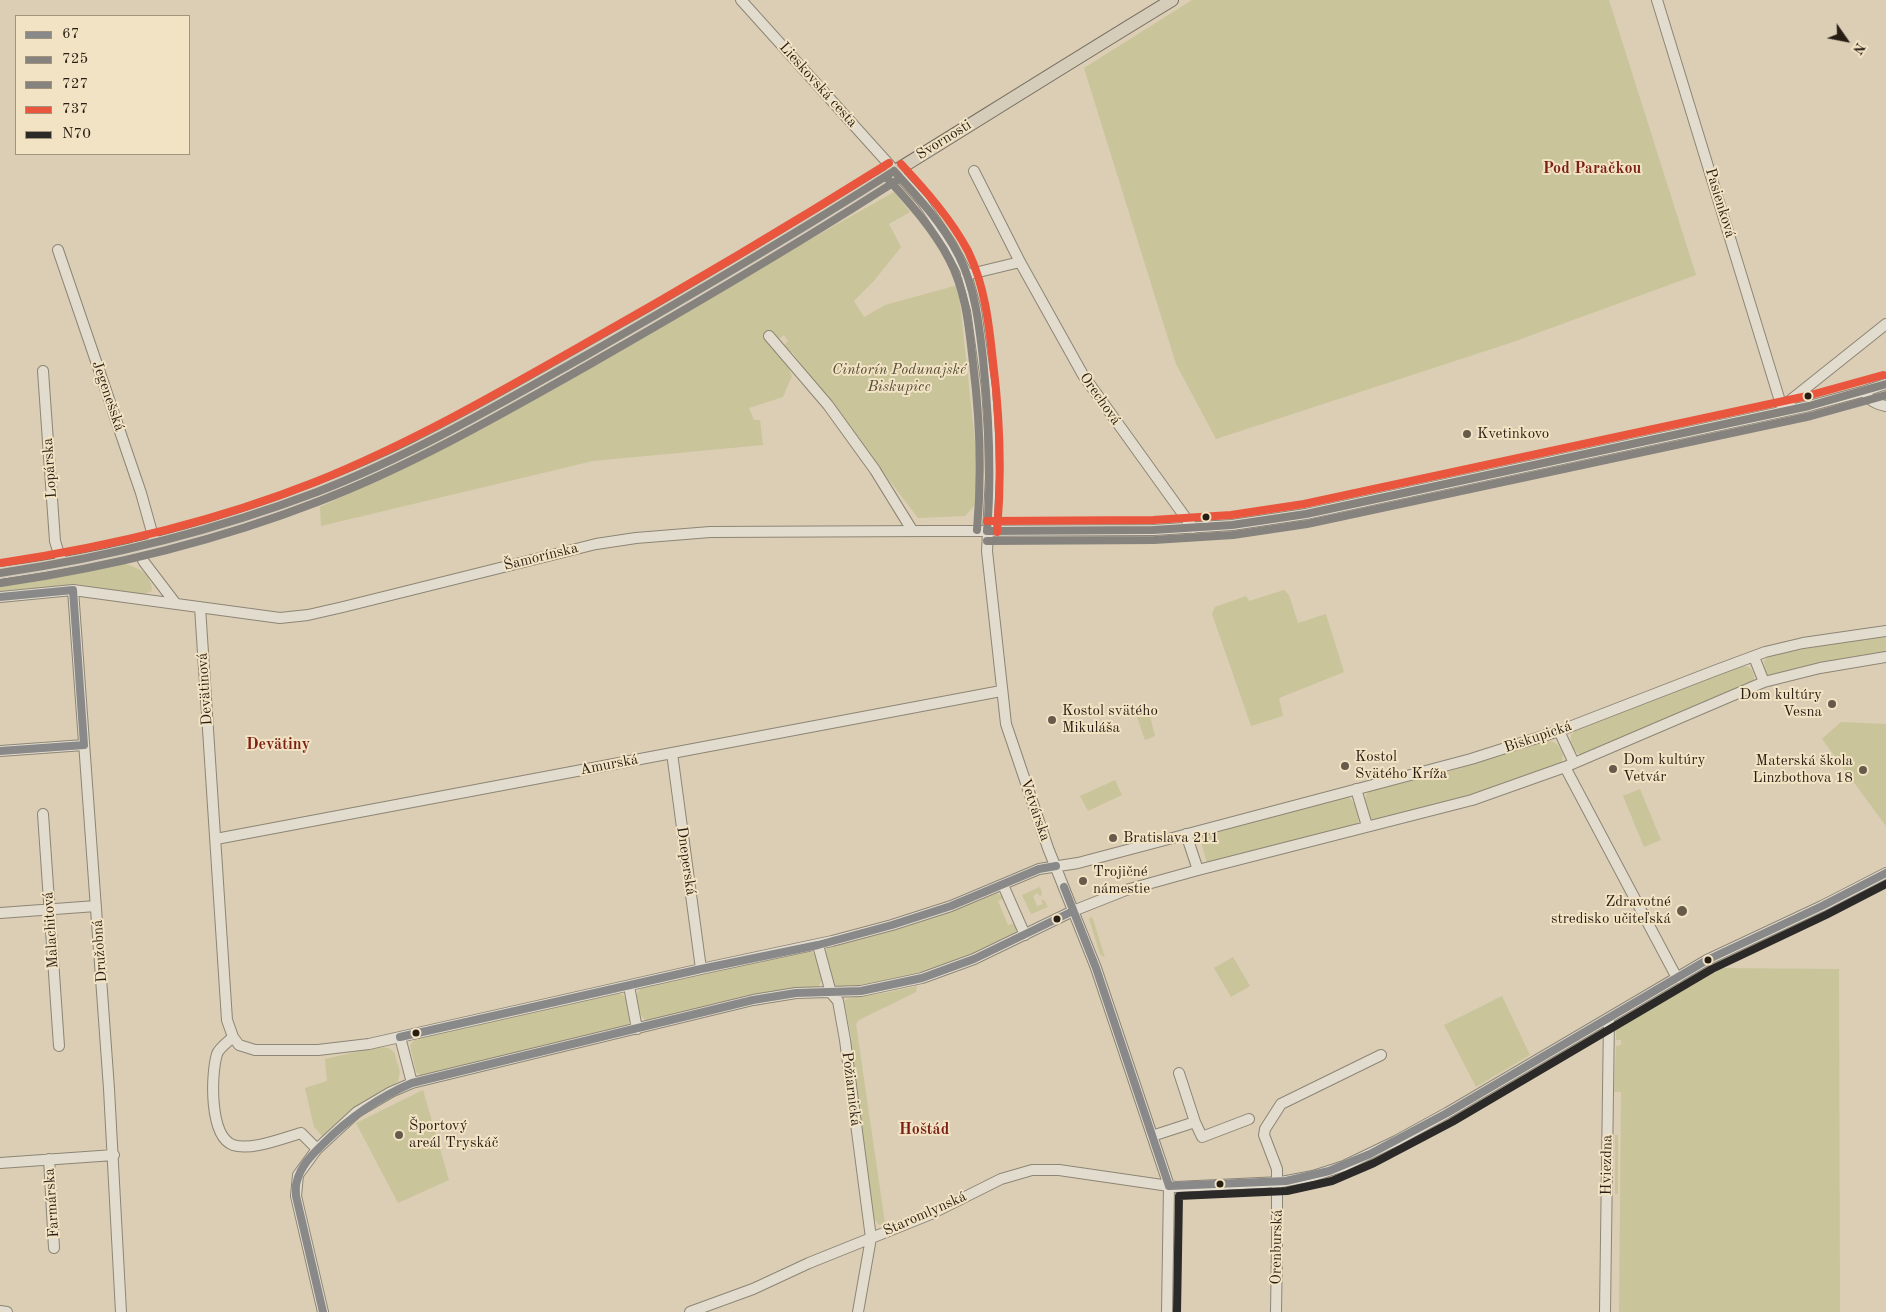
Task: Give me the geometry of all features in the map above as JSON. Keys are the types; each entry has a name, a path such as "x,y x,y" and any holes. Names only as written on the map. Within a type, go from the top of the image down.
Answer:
{"main road":[{"name":"Svornosti","path":"0,573 62,564 155,543 269,509 350,478 416,448 529,387 769,250 894,170 1172,0"}],"street":[{"name":"Lieskovská cesta","path":"741,0 918,196 951,244 966,275"},
{"name":"Pasienková","path":"1657,0 1783,409"},
{"name":"Orechová","path":"974,171 1020,262 1086,380 1193,528"},
{"name":"Jegenešská","path":"58,250 138,484 155,543"},
{"path":"966,275 1020,262"},
{"name":"Vetvárska","path":"966,275 979,328 988,406 991,477 988,531 989,583 1008,733 1056,866 1096,968 1169,1186 1167,1312"},
{"path":"1783,409 1886,324"},
{"path":"769,336 833,412 875,470 912,530"},
{"name":"Lopárska","path":"43,371 55,541 62,564"},
{"name":"Šamorínska","path":"0,597 73,590 280,618 308,615 596,544 636,538 710,532 1153,530 1232,525 1306,514 1866,391 1886,384"},
{"path":"1866,391 1867,396 1872,401 1886,406"},
{"path":"136,547 144,562 176,604"},
{"name":"Družobná","path":"73,590 114,1155 121,1312"},
{"name":"Devätinová","path":"200,607 227,1020 232,1038"},
{"name":"Biskupická","path":"1186,834 1471,759 1559,731 1754,657 1803,643 1886,631"},
{"path":"1754,657 1764,682"},
{"path":"323,1312 296,1196 298,1176 318,1150 357,1112 391,1092 412,1083 753,1000 796,993 831,993 874,989 922,978 962,965 1073,911 1126,890 1472,800 1570,765 1764,682 1830,666 1886,657"},
{"name":"Amurská","path":"216,839 1002,691"},
{"path":"1559,731 1570,765 1677,978"},
{"path":"0,751 84,745"},
{"name":"Dneperská","path":"672,753 701,969"},
{"path":"1356,789 1367,826"},
{"name":"Malachitová","path":"43,814 59,1046"},
{"path":"318,1150 301,1134 257,1145 240,1146 227,1141 218,1126 215,1111 214,1079 218,1052 232,1038 239,1045 255,1050 318,1050 363,1045 701,969 818,945 892,925 951,906 1039,869 1078,863 1186,834 1198,870"},
{"name":"Staromlynská","path":"690,1312 753,1289 809,1263 931,1214 1001,1179 1032,1170 1058,1170 1169,1186 1277,1182 1313,1176 1344,1166 1447,1113 1707,960 1822,906 1886,873"},
{"path":"1004,885 1025,935"},
{"path":"0,913 96,906"},
{"name":"Požiarnická","path":"818,945 831,993 838,1001 845,1040 871,1238 858,1312"},
{"path":"628,986 637,1029"},
{"name":"Hviezdna","path":"1605,1312 1609,1018"},
{"path":"400,1037 412,1083"},
{"name":"Orenburská","path":"1276,1312 1277,1169 1264,1132 1279,1106 1293,1097 1381,1056"},
{"path":"1179,1073 1195,1122 1202,1137 1249,1120"},
{"path":"1152,1136 1195,1122"},
{"name":"Farmárska","path":"0,1163 114,1155"},
{"name":"Farmárska","path":"49,1159 54,1248"},
{"path":"0,1311 5,1312"}],"green space":[{"path":"1192,0 1609,0 1696,275 1513,342 1216,439 1176,364 1084,68"},
{"name":"Cintorín Podunajské Biskupice","path":"894,192 910,212 889,224 901,247 873,282 854,301 864,317 885,305 958,285 981,498 965,516 918,518 792,352 790,353 784,345 788,341 784,335 779,339 773,331 792,376 783,397 749,408 754,420 760,420 763,445 593,461 321,526 320,507 419,461"},
{"path":"122,563 143,572 149,579 152,591 143,594 75,584 0,591 0,582"},
{"path":"1284,590 1289,595 1298,623 1326,614 1344,672 1279,698 1283,716 1251,726 1212,614 1215,607 1246,596 1249,601"},
{"path":"1886,636 1886,653 1768,676 1765,673 1764,661 1768,656 1839,642"},
{"path":"1742,666 1752,670 1754,681 1582,755 1573,748 1571,735 1575,731"},
{"path":"1148,708 1155,736 1145,740 1135,711"},
{"name":"Materská škola Linzbothova 18","path":"1841,722 1886,724 1886,826 1822,739"},
{"path":"1548,741 1557,745 1563,754 1562,762 1558,766 1468,797 1376,820 1371,819 1368,813 1365,801 1369,791 1448,772"},
{"path":"1115,780 1122,795 1088,811 1080,796"},
{"path":"1640,789 1661,840 1644,847 1623,796"},
{"path":"1347,796 1357,809 1359,817 1357,825 1207,864 1199,834"},
{"path":"1040,887 1042,894 1040,897 1038,893 1033,896 1037,906 1043,904 1041,899 1045,901 1048,907 1031,914 1022,895"},
{"path":"997,893 1004,898 998,901 1008,925 1015,923 1017,927 1015,934 971,956 931,971 874,985 843,987 834,985 826,960 828,946 903,928"},
{"path":"1091,917 1105,958 1100,954 1089,919"},
{"path":"806,950 811,951 819,961 822,980 818,987 648,1021 642,1017 639,1010 636,995 641,988"},
{"path":"1233,957 1250,986 1231,997 1214,968"},
{"path":"1717,968 1839,969 1840,1312 1619,1312 1621,1092 1614,1092 1616,1046 1621,1045 1621,1040 1616,1040 1616,1028 1621,1021"},
{"path":"917,986 916,992 859,1020 856,1024 885,1223 879,1225 873,1217 850,1041 852,1040 844,1001 849,998"},
{"path":"620,993 627,1000 631,1010 630,1020 625,1027 422,1076 416,1072 410,1045 416,1038"},
{"path":"1502,996 1530,1055 1476,1087 1444,1025"},
{"path":"378,1047 389,1048 394,1052 400,1072 398,1081 392,1087 355,1108 324,1138 314,1127 305,1088 327,1081 325,1059"},
{"name":"Športový areál Tryskáč","path":"423,1090 449,1180 398,1203 356,1123"},
{"path":"1615,1135 1618,1135 1618,1194 1615,1194"}],"transit line":[{"name":"737","path":"0,563 40,557 160,532 277,496 349,468 449,419 547,365 735,257 889,163"},
{"name":"737","path":"901,164 920,184 954,228 968,251 979,278 990,334 999,425 1000,468 997,532"},
{"name":"725","path":"894,171 938,222 953,244 973,293 978,319 988,424 990,466 987,531"},
{"name":"725","path":"0,573 121,551 200,531 317,492 386,463 485,412 701,289 894,171"},
{"name":"727","path":"887,178 936,237 955,271 963,296 970,336 979,426 980,467 977,530"},
{"name":"727","path":"1,583 123,561 203,540 320,501 389,472 489,421 705,298 899,179"},
{"name":"737","path":"987,521 1153,520 1231,515 1304,504 1807,396 1883,375"},
{"name":"725","path":"987,531 1153,530 1232,525 1306,514 1809,406 1886,384"},
{"name":"727","path":"987,541 1154,540 1233,535 1307,524 1811,416 1886,395"},
{"name":"67","path":"0,597 73,590 84,745 0,751"},
{"name":"67","path":"400,1037 701,969 818,945 892,925 951,906 1039,869 1056,866"},
{"name":"67","path":"1169,1186 1286,1181 1329,1171 1370,1154 1447,1113 1707,960 1822,906 1886,873"},
{"name":"N70","path":"1177,1312 1179,1196 1287,1191 1332,1181 1374,1163 1452,1122 1712,969 1826,915 1886,884"},
{"name":"67","path":"1064,887 1096,968 1169,1186"},
{"name":"67","path":"323,1312 296,1196 296,1183 304,1165 323,1144 343,1125 387,1095 412,1083 753,1000 796,993 861,991 922,978 974,959 1073,911"}],"place":[{"name":"Kvetinkovo","path":"1467,434"},
{"name":"Dom kultúry Vesna","path":"1832,704"},
{"name":"Kostol svätého Mikuláša","path":"1052,720"},
{"name":"Kostol Svätého Kríža","path":"1345,766"},
{"name":"Dom kultúry Vetvár","path":"1613,769"},
{"name":"Materská škola Linzbothova 18","path":"1863,770"},
{"name":"Bratislava 211","path":"1113,838"},
{"name":"Trojičné námestie","path":"1083,881"},
{"name":"Zdravotné stredisko učiteľská","path":"1682,911"},
{"name":"Športový areál Tryskáč","path":"399,1135"}],"district":[{"name":"Pod Paračkou","path":"1592,169"},
{"name":"Devätiny","path":"278,745"},
{"name":"Hoštád","path":"924,1130"}]}
